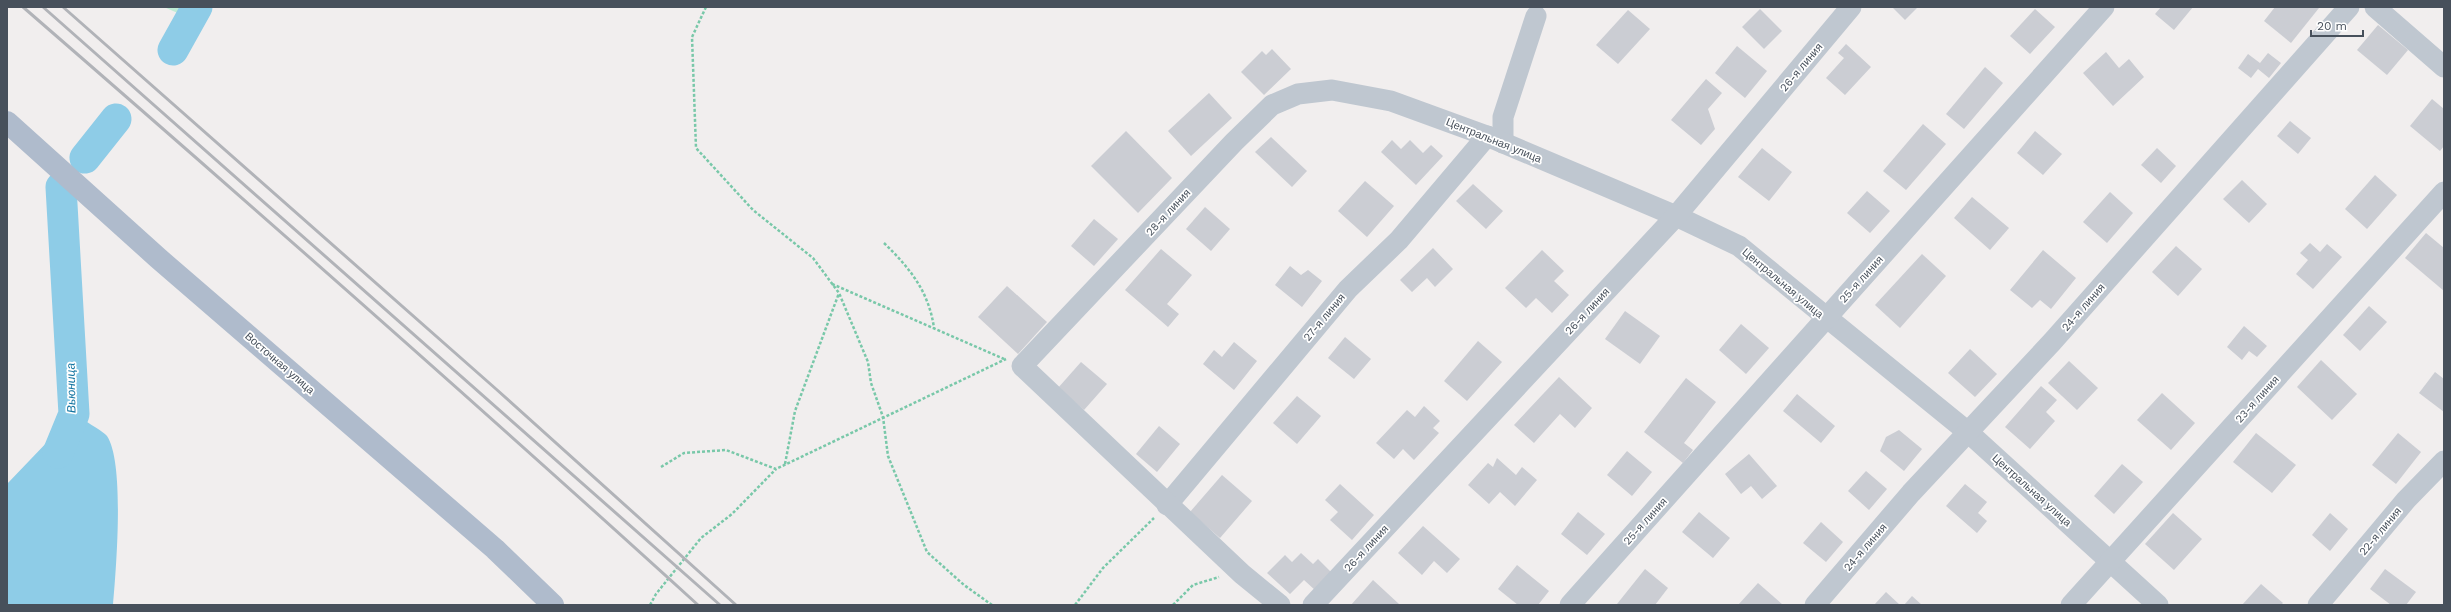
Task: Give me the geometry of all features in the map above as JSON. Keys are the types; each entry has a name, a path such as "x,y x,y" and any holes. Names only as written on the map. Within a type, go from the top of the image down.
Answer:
{"main road":[{"name":"Восточная улица","path":"7,122 158,258 495,549 553,605"}],"street":[{"name":"26-я линия","path":"1313,605 1676,216 1851,7"},
{"name":"25-я линия","path":"1570,605 2104,7"},
{"name":"24-я линия","path":"1815,605 1911,493 2052,342 2349,7"},
{"path":"2375,7 2444,67"},
{"path":"1495,140 1504,117 1536,16"},
{"name":"Центральная улица","path":"1332,90 1391,101 1495,140 1676,216 1739,246 1968,433 2158,605"},
{"name":"28-я линия","path":"1013,363 1272,105 1298,94 1332,90"},
{"name":"27-я линия","path":"1167,505 1348,289 1399,240 1495,140"},
{"name":"23-я линия","path":"2070,605 2444,192"},
{"path":"1013,363 1242,574 1280,605"},
{"name":"22-я линия","path":"2318,605 2406,500 2444,461"}],"path":[{"path":"706,7 692,37 696,148 753,210 813,258 839,294 868,362 871,383 883,417 888,456 927,552 964,585 992,605"},
{"path":"884,243 921,284 932,310 934,328"},
{"path":"832,284 895,309 920,324 934,328 1013,363"},
{"path":"785,464 795,412 839,294"},
{"path":"650,605 656,594 701,538 732,514 776,469 883,417 1013,363"},
{"path":"661,468 684,453 726,450 776,469"},
{"path":"1075,605 1103,568 1167,505"},
{"path":"1173,605 1193,585 1223,575 1242,574"}],"green space":[{"path":"164,7 211,7 189,18"}],"water":[{"path":"74,414 107,436 113,450 118,492 118,518 113,605 7,605 7,484"}],"building":[{"path":"1892,7 1918,7 1905,20"},
{"path":"2161,7 2193,7 2174,30 2155,14"},
{"path":"2275,7 2319,8 2291,43 2264,21"},
{"path":"1760,9 1782,31 1764,49 1742,27"},
{"path":"2035,9 2055,27 2030,54 2010,36"},
{"path":"1628,10 1650,29 1618,64 1596,45"},
{"path":"2378,25 2408,50 2387,75 2357,50"},
{"path":"1846,44 1871,67 1845,95 1826,78 1844,58 1838,53"},
{"path":"1737,46 1767,71 1745,98 1715,73"},
{"path":"1272,49 1291,69 1264,95 1241,72 1262,51 1266,55"},
{"path":"2106,52 2119,68 2129,59 2144,77 2113,106 2083,73"},
{"path":"2268,53 2281,63 2269,78 2258,69 2251,78 2238,68 2248,54 2260,63"},
{"path":"1985,67 2003,83 1964,129 1946,114"},
{"path":"1706,79 1722,93 1708,109 1715,129 1701,145 1671,120"},
{"path":"1209,93 1232,118 1191,156 1168,131"},
{"path":"2432,99 2444,109 2444,146 2440,151 2410,126"},
{"path":"2290,121 2311,138 2298,154 2277,136"},
{"path":"1923,124 1946,144 1906,190 1883,171"},
{"path":"1126,131 1172,178 1138,213 1091,166"},
{"path":"2035,131 2062,154 2043,175 2017,153"},
{"path":"1271,137 1307,171 1292,187 1255,152"},
{"path":"1392,140 1401,149 1410,140 1423,153 1431,145 1443,156 1416,185 1381,152"},
{"path":"1762,148 1792,172 1769,201 1738,177"},
{"path":"2157,148 2176,166 2161,183 2141,165"},
{"path":"2375,175 2397,195 2367,229 2345,209"},
{"path":"2242,180 2267,204 2249,223 2223,199"},
{"path":"1365,181 1394,206 1367,237 1338,211"},
{"path":"1473,184 1503,211 1486,229 1456,201"},
{"path":"1867,191 1890,211 1870,233 1847,213"},
{"path":"2110,192 2133,213 2107,243 2083,222"},
{"path":"1972,197 2009,228 1990,250 1954,218"},
{"path":"1205,207 1230,229 1211,251 1186,229"},
{"path":"1094,219 1118,239 1094,266 1071,246"},
{"path":"2426,233 2444,248 2444,291 2405,258"},
{"path":"2310,243 2320,252 2327,244 2342,257 2313,289 2296,274 2308,260 2300,253"},
{"path":"2176,246 2202,269 2178,296 2152,272"},
{"path":"1433,248 1453,269 1435,287 1427,278 1412,292 1400,280"},
{"path":"1161,249 1192,275 1167,304 1179,314 1168,327 1125,290"},
{"path":"1542,250 1564,271 1554,281 1569,295 1552,313 1536,298 1526,308 1505,288"},
{"path":"2043,250 2076,278 2051,309 2040,300 2032,308 2010,290"},
{"path":"1922,254 1946,276 1900,328 1875,305"},
{"path":"1290,266 1301,275 1308,270 1322,281 1302,307 1275,285"},
{"path":"1007,286 1047,322 1018,354 978,317"},
{"path":"2369,306 2387,322 2360,351 2343,335"},
{"path":"1625,311 1660,336 1640,364 1605,339"},
{"path":"1741,324 1769,348 1746,374 1719,350"},
{"path":"2244,326 2267,346 2257,357 2249,351 2242,360 2227,347"},
{"path":"1345,337 1371,359 1354,379 1328,358"},
{"path":"1478,341 1502,362 1467,401 1444,381"},
{"path":"1234,342 1257,361 1234,390 1203,364 1214,350 1222,357"},
{"path":"1970,349 1997,374 1975,397 1948,373"},
{"path":"2321,360 2357,394 2332,420 2297,387"},
{"path":"2069,361 2098,388 2077,410 2048,383"},
{"path":"1081,362 1107,384 1084,410 1058,388"},
{"path":"2435,372 2444,379 2444,412 2419,393"},
{"path":"1559,377 1592,408 1575,428 1560,414 1534,443 1514,425"},
{"path":"1686,378 1716,402 1684,443 1693,450 1683,463 1644,432"},
{"path":"2041,386 2057,400 2046,412 2055,421 2030,449 2005,427"},
{"path":"2162,393 2195,423 2171,450 2137,420"},
{"path":"1797,394 1835,426 1821,443 1783,411"},
{"path":"1297,396 1321,416 1297,444 1273,423"},
{"path":"1424,406 1440,421 1433,428 1439,433 1414,460 1403,449 1394,459 1376,443 1407,410 1415,417"},
{"path":"1159,426 1180,444 1157,472 1136,454"},
{"path":"1899,430 1922,449 1904,471 1880,451 1886,437"},
{"path":"2256,433 2296,465 2272,493 2233,462"},
{"path":"2398,433 2421,452 2396,484 2372,465"},
{"path":"1627,451 1652,472 1632,496 1607,475"},
{"path":"1749,454 1777,486 1762,499 1751,486 1741,494 1725,474"},
{"path":"1497,458 1516,475 1522,467 1537,480 1515,506 1500,492 1489,504 1468,485 1488,463 1493,467"},
{"path":"2122,464 2143,482 2114,514 2094,496"},
{"path":"1866,471 1887,489 1869,510 1848,491"},
{"path":"1222,475 1252,501 1220,538 1190,512"},
{"path":"1340,484 1374,515 1352,540 1330,520 1338,512 1325,500"},
{"path":"1965,484 1987,502 1978,513 1987,521 1977,533 1946,506"},
{"path":"1578,512 1605,534 1587,555 1561,534"},
{"path":"1699,512 1730,538 1713,558 1682,532"},
{"path":"2173,513 2202,539 2174,570 2145,544"},
{"path":"2330,513 2348,529 2330,551 2312,535"},
{"path":"1821,522 1843,542 1826,562 1803,543"},
{"path":"1423,526 1460,559 1447,573 1434,561 1422,575 1398,553"},
{"path":"1301,553 1313,564 1318,559 1332,573 1316,591 1304,580 1290,594 1267,573 1285,555 1292,562"},
{"path":"1517,565 1549,591 1538,605 1518,605 1498,589"},
{"path":"1645,569 1668,588 1655,605 1617,604"},
{"path":"2385,569 2416,592 2406,605 2391,605 2370,589"},
{"path":"1373,580 1399,604 1351,605"},
{"path":"1758,583 1783,605 1738,605"},
{"path":"2261,584 2283,603 2281,605 2242,605"},
{"path":"1886,592 1900,605 1874,605"},
{"path":"1912,596 1922,605 1904,605"}],"waterway":[{"name":"Вьюница","path":"173,50 197,7"},
{"name":"Вьюница","path":"85,158 116,119"},
{"name":"Вьюница","path":"58,453 74,414 61,187"}],"railway":[{"path":"23,7 362,304 698,605"},
{"path":"43,7 720,605"},
{"path":"63,7 496,389 736,605"}]}
